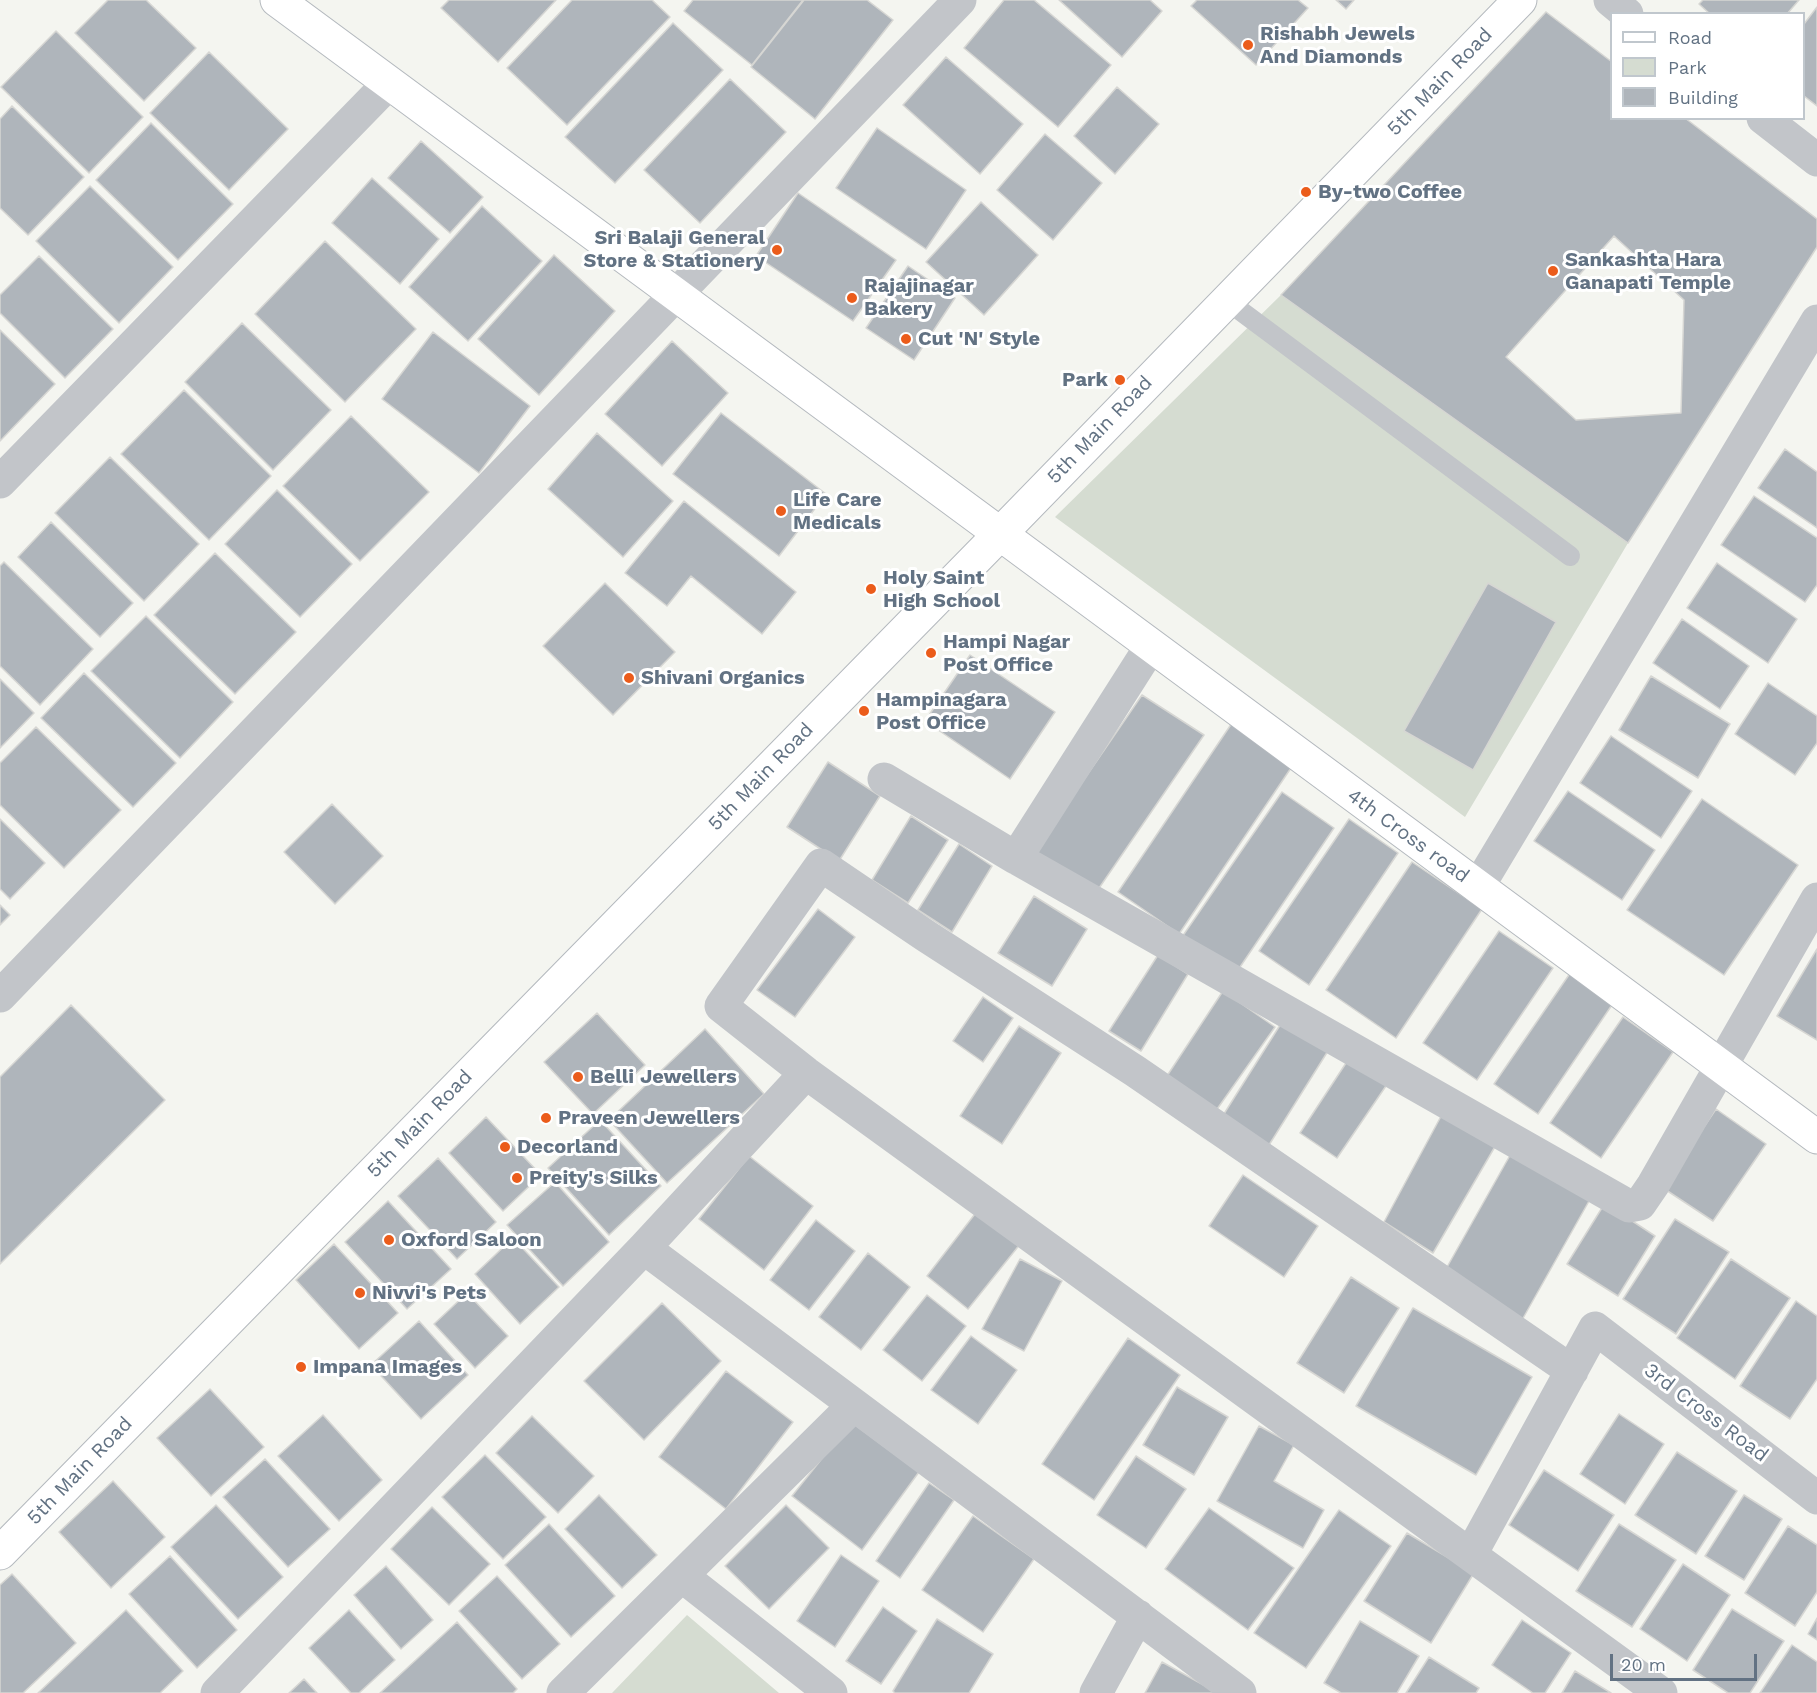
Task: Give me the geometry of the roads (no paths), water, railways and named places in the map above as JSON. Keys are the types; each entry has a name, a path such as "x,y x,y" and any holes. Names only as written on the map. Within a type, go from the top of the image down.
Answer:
{"main road":[{"name":"4th Cross road","path":"277,0 1817,1137"},
{"name":"5th Main Road","path":"0,1553 1000,534 1520,0"}],"street":[{"path":"0,996 960,0"},
{"path":"1610,0 1625,12"},
{"path":"0,482 389,83"},
{"path":"1766,120 1817,160"},
{"path":"1478,887 1817,321"},
{"path":"1016,858 1151,646"},
{"path":"884,779 1016,858 1629,1206 1640,1204 1817,899"},
{"path":"1471,1554 1572,1371 1135,1071 821,865 721,1006 806,1073 1661,1693"},
{"path":"218,1693 644,1248 806,1073"},
{"path":"644,1248 1240,1693"},
{"name":"3rd Cross Road","path":"1572,1371 1595,1328 1817,1498"},
{"path":"563,1693 854,1405"},
{"path":"682,1576 831,1693"},
{"path":"1096,1693 1138,1616"}],"lane":[{"path":"1226,300 1570,556"}],"place":[{"name":"Rishabh Jewels And Diamonds","path":"1248,45"},
{"name":"By-two Coffee","path":"1306,192"},
{"name":"Sri Balaji General Store & Stationery","path":"777,250"},
{"name":"Sankashta Hara Ganapati Temple","path":"1553,271"},
{"name":"Rajajinagar Bakery","path":"852,298"},
{"name":"Cut 'N' Style","path":"906,339"},
{"name":"Park","path":"1120,380"},
{"name":"Life Care Medicals","path":"781,511"},
{"name":"Holy Saint High School","path":"871,589"},
{"name":"Hampi Nagar Post Office","path":"931,653"},
{"name":"Shivani Organics","path":"629,678"},
{"name":"Hampinagara Post Office","path":"864,711"},
{"name":"Belli Jewellers","path":"578,1077"},
{"name":"Praveen Jewellers","path":"546,1118"},
{"name":"Decorland","path":"505,1147"},
{"name":"Preity's Silks","path":"517,1178"},
{"name":"Oxford Saloon","path":"389,1240"},
{"name":"Nivvi's Pets","path":"360,1293"},
{"name":"Impana Images","path":"301,1367"}]}
